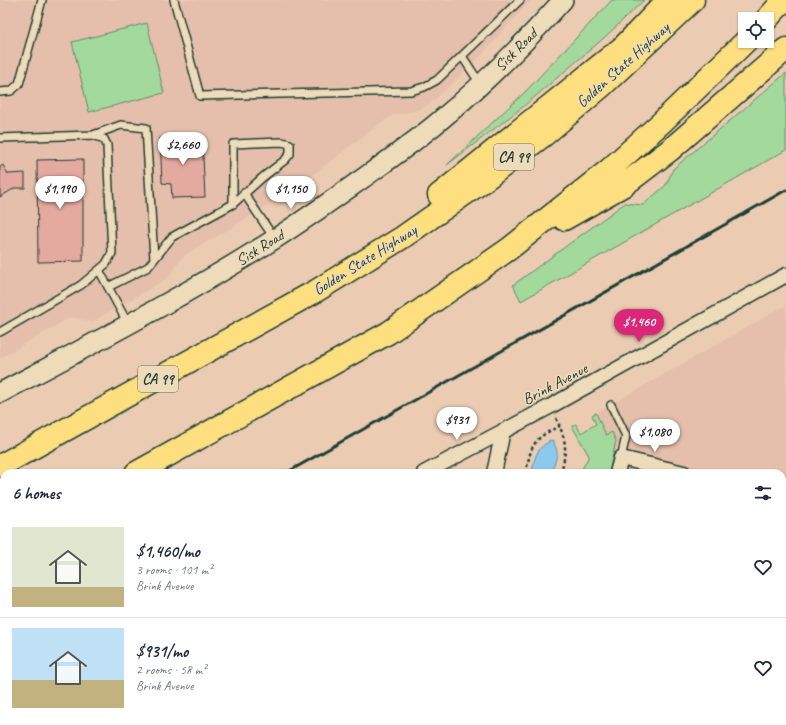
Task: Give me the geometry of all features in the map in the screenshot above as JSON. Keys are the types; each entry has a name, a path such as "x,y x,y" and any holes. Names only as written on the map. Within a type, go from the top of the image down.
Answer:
{"highway":[{"path":"316,291 468,172 624,46 668,0"},
{"name":"Golden State Highway","path":"0,466 316,291 403,237 479,184 544,135 603,85 693,0"},
{"path":"773,12 784,0"},
{"path":"143,469 388,333 509,249 610,169 662,122 739,48"},
{"path":"509,249 624,185 670,150 786,49"}],"main road":[{"name":"Sisk Road","path":"0,393 128,324 275,239 392,158 436,124 481,85 533,33 563,0"}],"street":[{"name":"Brink Avenue","path":"432,469 551,406 786,276"},
{"path":"495,469 503,431"},
{"path":"618,469 621,458 667,469"}],"lane":[{"path":"0,92 11,91 19,84 42,0"},
{"path":"174,0 200,96 411,91 424,87 437,80 520,0"},
{"path":"462,56 481,85"},
{"path":"0,138 93,135 121,125 146,128 154,259"},
{"path":"0,332 81,285 106,264 112,253 107,145 104,139 93,135"},
{"path":"108,287 148,267 172,237 233,204 244,193 285,160 290,154 290,144 282,142 232,144 233,204"},
{"path":"244,193 275,239"},
{"path":"99,270 128,324"},
{"path":"611,405 626,436 621,458"}],"path":[{"path":"551,406 564,437 566,454 562,469"},
{"path":"527,469 534,442 545,432 560,426"}],"shaded area":[{"path":"0,0 531,0 475,62 430,104 419,110 394,115 382,122 306,180 238,224 188,253 181,259 170,276 160,283 92,322 71,317 0,358"},
{"path":"786,305 786,469 582,469 589,456 584,447 606,435 596,413"}],"green space":[{"path":"612,0 644,0 604,38 524,106 447,165 525,92"},
{"path":"147,23 164,93 89,112 72,42"},
{"path":"786,73 786,150 521,301 513,285 625,203 643,205 666,185 673,169"},
{"path":"596,413 606,435 612,432 616,441 610,469 582,469 589,456 572,426 576,424 581,433 596,424 592,415"}],"water":[{"path":"549,440 554,441 557,451 552,469 533,469 538,451 549,442"}],"building":[{"path":"202,136 205,197 172,198 171,184 162,183 160,138"},
{"path":"83,159 83,261 38,262 37,160"},
{"path":"3,165 8,174 25,173 25,188 15,188 0,197 0,167"}],"railway":[{"path":"293,469 786,190"}]}
